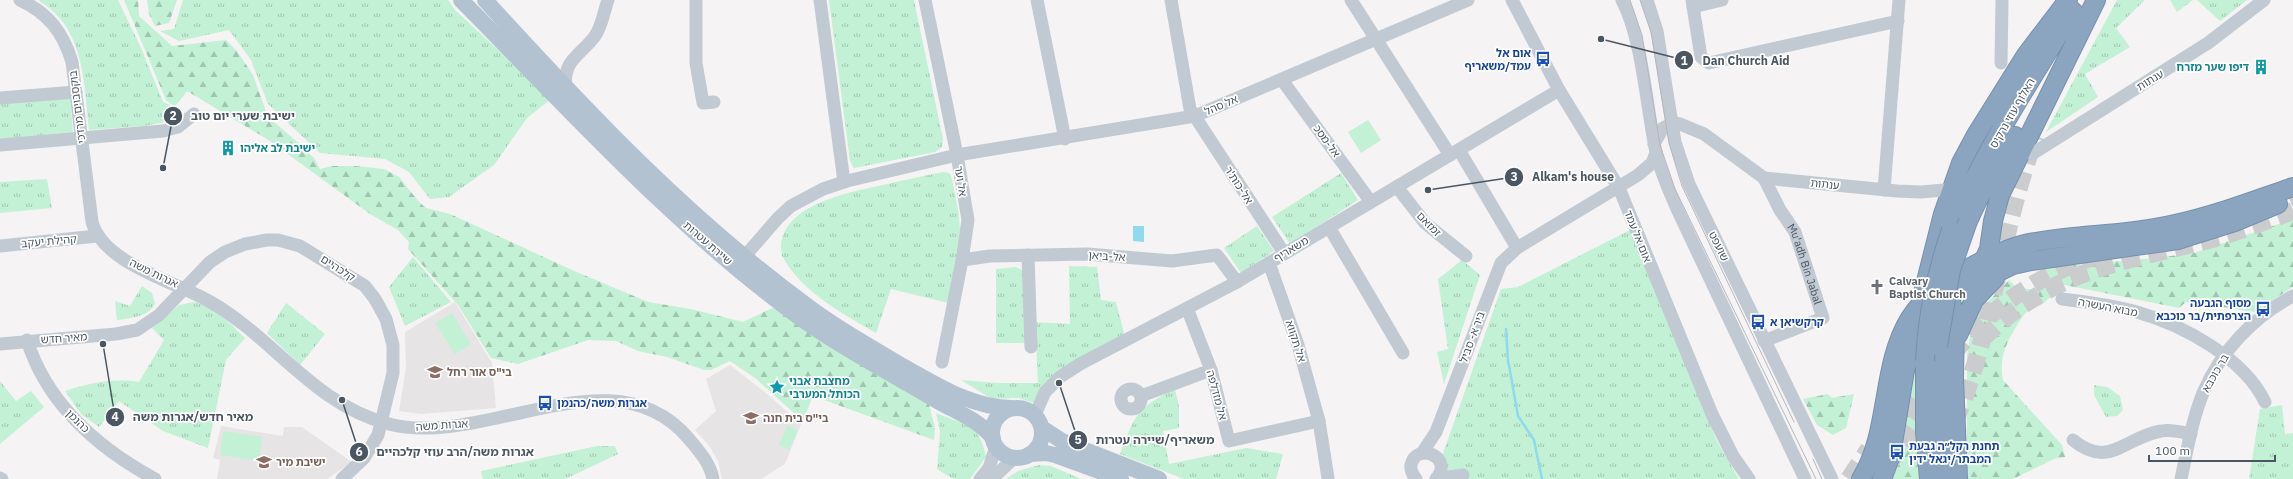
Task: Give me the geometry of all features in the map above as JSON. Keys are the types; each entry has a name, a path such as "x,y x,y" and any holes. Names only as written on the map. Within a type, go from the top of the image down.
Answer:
{"highway":[{"path":"1861,479 1874,449 1895,350 1902,333 1920,306 1943,214 1961,162 2026,55 2068,0"},
{"name":"האלוף עוזי נרקיס","path":"1928,479 1924,396 1925,361 1930,305 1937,272 1951,230 1967,193 2002,130 2079,0"},
{"name":"האלוף עוזי נרקיס","path":"1946,344 1951,270 1968,221 1979,198 2092,0"},
{"path":"1984,260 1989,249 1993,221 2000,195 2096,0"},
{"path":"1882,479 1891,455 1905,370 1911,352 1953,276 1984,260 2026,244 2120,233 2189,222 2217,214 2293,187"},
{"path":"1920,306 1943,294 2013,265 2061,255 2178,240 2235,222 2293,198"},
{"path":"1946,344 1974,300 1991,281 2013,265"},
{"path":"1943,294 1955,317 1946,344 1937,385 1954,478"}],"main road":[{"name":"שיירת עטרות","path":"461,0 635,178 725,260 800,317 932,397 976,421 985,428 994,442"},
{"name":"שיירת עטרות","path":"485,0 566,88 638,162 704,222 810,308 855,338 939,386 983,406 994,408 1011,408"},
{"path":"1121,479 1046,453 1030,454 1014,458 1001,452 994,442 994,423 1004,411 1011,408 1024,409 1062,440 1159,479"},
{"path":"1030,454 1040,443 1039,422"}],"street":[{"name":"בוקסבוים מרדכי","path":"20,0 41,11 51,20 64,40 72,62 90,212 97,236"},
{"path":"566,88 565,71 577,54 596,34 608,0"},
{"path":"696,0 696,63 703,103 714,102"},
{"path":"820,0 844,182"},
{"name":"אל וער","path":"925,0 957,156 968,220 962,260 942,362"},
{"path":"1037,0 1065,139"},
{"name":"אל-כות'ר","path":"1172,0 1187,101 1195,116 1284,254"},
{"path":"1351,0 1455,152 1517,248"},
{"name":"אל סהל","path":"745,256 792,206 811,195 844,182 957,156 1195,116 1468,0"},
{"name":"אום אל עמד","path":"1512,0 1559,90 1619,188 1712,414 1733,456 1749,479"},
{"name":"שועפט","path":"1622,0 1635,38 1650,113 1655,148 1664,177 1677,209 1805,479"},
{"name":"שועפט","path":"1647,0 1657,31 1670,128 1681,163 1696,200 1832,479"},
{"path":"1722,0 1693,3 1700,57 1710,63 1898,21"},
{"path":"1884,190 1899,0"},
{"path":"2001,63 2002,0"},
{"name":"ענתות","path":"2032,154 2208,43 2264,0"},
{"path":"545,65 561,64 577,54"},
{"name":"אל-מסכ","path":"1282,80 1371,202"},
{"name":"משאריף","path":"1039,422 1045,392 1060,377 1080,364 1237,282 1559,90"},
{"path":"0,98 76,92"},
{"path":"1650,113 1654,121 1670,128 1717,143 1764,178"},
{"path":"0,145 171,129 194,114"},
{"path":"1655,148 1670,128"},
{"name":"ביר א- סביל","path":"1411,476 1413,460 1422,453 1436,432 1495,272 1500,263 1517,248 1619,188 1638,175 1652,163 1655,148"},
{"path":"1638,175 1652,173 1664,177"},
{"name":"ענתות","path":"1764,178 1884,190 1921,192 1944,190"},
{"name":"Mu'adh Bin Jabal","path":"1764,178 1780,210 1795,232 1823,318 1764,341"},
{"name":"זמזאם","path":"1397,187 1425,223 1466,256"},
{"path":"1329,227 1403,353"},
{"name":"קהילת יעקב","path":"0,246 97,236"},
{"name":"אגרות משה","path":"97,236 110,249 124,259 208,300 238,320 320,391 350,409 382,422 402,427 438,428 478,422 576,403 608,400 630,402 660,413 675,425 706,461 713,479"},
{"name":"קלכהיים","path":"184,288 216,257 245,244 267,240 278,240 300,246 354,278 365,286 380,307 390,331 394,346 393,373 382,422"},
{"name":"אל-ביאן","path":"962,260 990,256 1086,254 1172,261 1217,255 1237,282"},
{"path":"1028,255 1031,346"},
{"name":"אל תקווא","path":"1268,263 1298,345 1319,421 1328,478"},
{"name":"מאיר חדש","path":"0,344 27,340 116,334 137,330 159,315 184,288"},
{"name":"בר כוכבא","path":"2181,479 2191,434 2203,393 2224,355 2258,319 2280,303 2293,296"},
{"name":"מבוא העשרה","path":"2062,299 2137,312 2154,318 2198,339 2224,355 2246,373 2259,390 2265,402"},
{"name":"אל מזדלפה","path":"1187,308 1210,370 1229,440 1319,421"},
{"name":"כהנמן","path":"27,340 45,383 62,407 118,456 155,479"},
{"path":"1141,396 1210,370"},
{"path":"342,479 364,458 373,445 382,422"},
{"path":"2073,440 2085,450 2103,453 2160,431 2179,431 2191,434"},
{"name":"ביר א- סביל","path":"1436,432 1440,471 1436,479"},
{"path":"980,479 992,460 994,442"},
{"path":"1422,453 1438,459 1449,468 1464,474 1436,479"},
{"path":"992,479 1014,458"}],"shaded area":[{"path":"455,302 492,363 496,408 421,414 399,411 406,368 405,332"},
{"name":"בי\"ס בית חנה","path":"730,365 766,393 801,424 785,464 761,479 722,479 718,461 710,447 695,430 716,411 706,379"},
{"path":"221,426 283,436 284,427 302,427 352,462 327,479 217,479 220,460 213,458"}],"green space":[{"path":"118,0 142,50 163,102 170,105 174,120 145,126 89,130 83,76 74,41 66,26 54,12 39,1"},
{"path":"124,0 138,0 139,16 172,46 226,40 237,51 253,75 268,117 314,158 320,169 332,166 356,166 384,169 399,177 419,202 426,208 450,214 572,270 648,302 691,309 743,322 770,309 780,307 929,404 935,428 934,440 813,396 803,421 755,378 730,361 711,370 704,370 667,357 638,351 616,341 588,340 518,364 491,358 458,305 408,249 409,242 398,230 370,214 267,139 187,91 175,107 166,100"},
{"path":"147,0 177,0 169,23 155,26 149,14"},
{"path":"183,0 448,0 455,10 551,99 527,118 494,165 449,197 430,199 409,172 385,159 320,153 268,104 251,60 229,30 179,41 160,31 174,29"},
{"path":"829,0 914,0 943,139 942,147 935,152 854,168 850,161"},
{"path":"2117,0 2145,0 2116,28 2130,47 2085,74 2098,97 2046,132"},
{"path":"2170,0 2193,0 2177,12"},
{"path":"2197,0 2247,0 2220,21"},
{"path":"70,96 73,132 0,139 0,103"},
{"path":"1368,120 1381,140 1361,153 1348,132"},
{"path":"943,172 949,173 952,179 959,215 960,231 948,303 891,289 876,333 849,318 811,291 790,269 782,256 782,239 789,225 801,213 816,204 852,192"},
{"path":"1341,173 1358,200 1290,244 1272,217"},
{"path":"47,179 52,208 0,213 0,182"},
{"path":"2293,219 2293,287 2254,312 2186,302 2179,308 2055,283 2033,281 2028,278 2052,267 2194,253"},
{"path":"1257,226 1274,251 1241,273 1224,248"},
{"path":"1632,229 1717,441 1739,479 1431,479 1435,476 1501,289 1518,287"},
{"path":"413,257 451,302 405,326 389,287"},
{"path":"1462,260 1480,275 1444,384 1437,352 1448,349 1438,279"},
{"path":"1069,266 1097,267 1101,300 1116,302 1125,337 1034,403 1019,398 992,399 961,380 997,383 1038,383 1035,322 1070,324"},
{"path":"1016,267 1022,270 1023,275 1026,343 996,343 996,269"},
{"path":"2009,280 2018,289 2048,289 2050,297 2047,301 2028,311 2021,318 2004,352 2002,359 2003,380 2062,445 2065,457 2054,459 2013,479 1967,479 1967,356 1973,317"},
{"path":"142,286 152,293 155,304 148,312 144,314 117,320 115,301 130,306"},
{"path":"194,302 209,307 245,338 226,360 208,448 163,431 119,401 99,427 81,414 65,391 101,382 139,382 164,340 152,328 179,305"},
{"path":"286,303 325,334 300,365 267,333"},
{"path":"452,313 471,344 455,354 435,323"},
{"path":"1917,358 1924,479 1891,479 1896,469 1910,387"},
{"path":"0,381 16,401 31,391 44,407 0,444"},
{"path":"2094,385 2107,387 2120,396 2123,410 2117,416 2106,417 2094,395"},
{"path":"1175,389 1179,407 1179,428 1163,431 1169,464 1246,448 1283,454 1276,479 1184,479 1120,454 1129,430 1138,414 1152,402"},
{"path":"1828,394 1832,398 1854,394 1846,428 1833,435 1817,425 1803,399"},
{"path":"2282,405 2285,434 2293,433 2293,479 2249,479 2260,409"},
{"path":"936,413 963,423 975,431 980,437 986,457 970,479 953,479 937,469 940,431"},
{"path":"787,426 798,430 789,450 779,445"},
{"path":"223,431 262,437 259,461 220,455"},
{"path":"597,446 615,446 618,454 565,479 483,479 481,471"},
{"path":"1039,465 1051,466 1081,479 1006,479 1018,471"}],"water":[{"path":"1133,226 1144,226 1144,242 1133,241"}],"waterway":[{"path":"1506,329 1508,360 1518,416 1534,440 1542,479"}],"tunnel":[{"path":"1954,423 1968,388 1979,352 2014,207 2036,136"},
{"path":"2264,208 2293,197"},
{"path":"1982,339 2027,302 2055,286 2076,277 2121,262 2222,236 2293,211"},
{"path":"1952,355 1983,322 2018,294 2057,272 2099,255"},
{"path":"1892,438 1930,385"},
{"path":"1887,466 1930,407"},
{"path":"1849,479 1869,449"}],"tram line":[{"path":"1630,0 1642,35 1660,145 1675,189 1816,479"},
{"path":"1640,0 1651,32 1669,143 1682,186 1794,422"},
{"path":"1813,459 1822,479"}],"place":[{"name":"Dan Church Aid","path":"1601,39"},
{"name":"אום אל עמד/משאריף","path":"1543,59"},
{"name":"דיפו שער מזרח","path":"2261,67"},
{"name":"ישיבת לב אליהו","path":"228,148"},
{"name":"ישיבת שערי יום טוב","path":"163,168"},
{"name":"Alkam's house","path":"1428,190"},
{"name":"Calvary Baptist Church","path":"1877,287"},
{"name":"מסוף הגבעה הצרפתית/בר כוכבא","path":"2263,309"},
{"name":"קרקשיאן א","path":"1758,322"},
{"name":"מאיר חדש/אגרות משה","path":"103,344"},
{"name":"בי\"ס אור רחל","path":"435,372"},
{"name":"משאריף/שיירה עטרות","path":"1059,383"},
{"name":"מחצבת אבני הכותל המערבי","path":"777,387"},
{"name":"אגרות משה/הרב עוזי קלכהיים","path":"342,400"},
{"name":"אגרות משה/כהנמן","path":"545,403"},
{"name":"בי\"ס בית חנה","path":"751,418"},
{"name":"תחנת רקל״ה גבעת המבתר/יגאל ידין","path":"1897,452"},
{"name":"ישיבת מיר","path":"264,462"}]}
